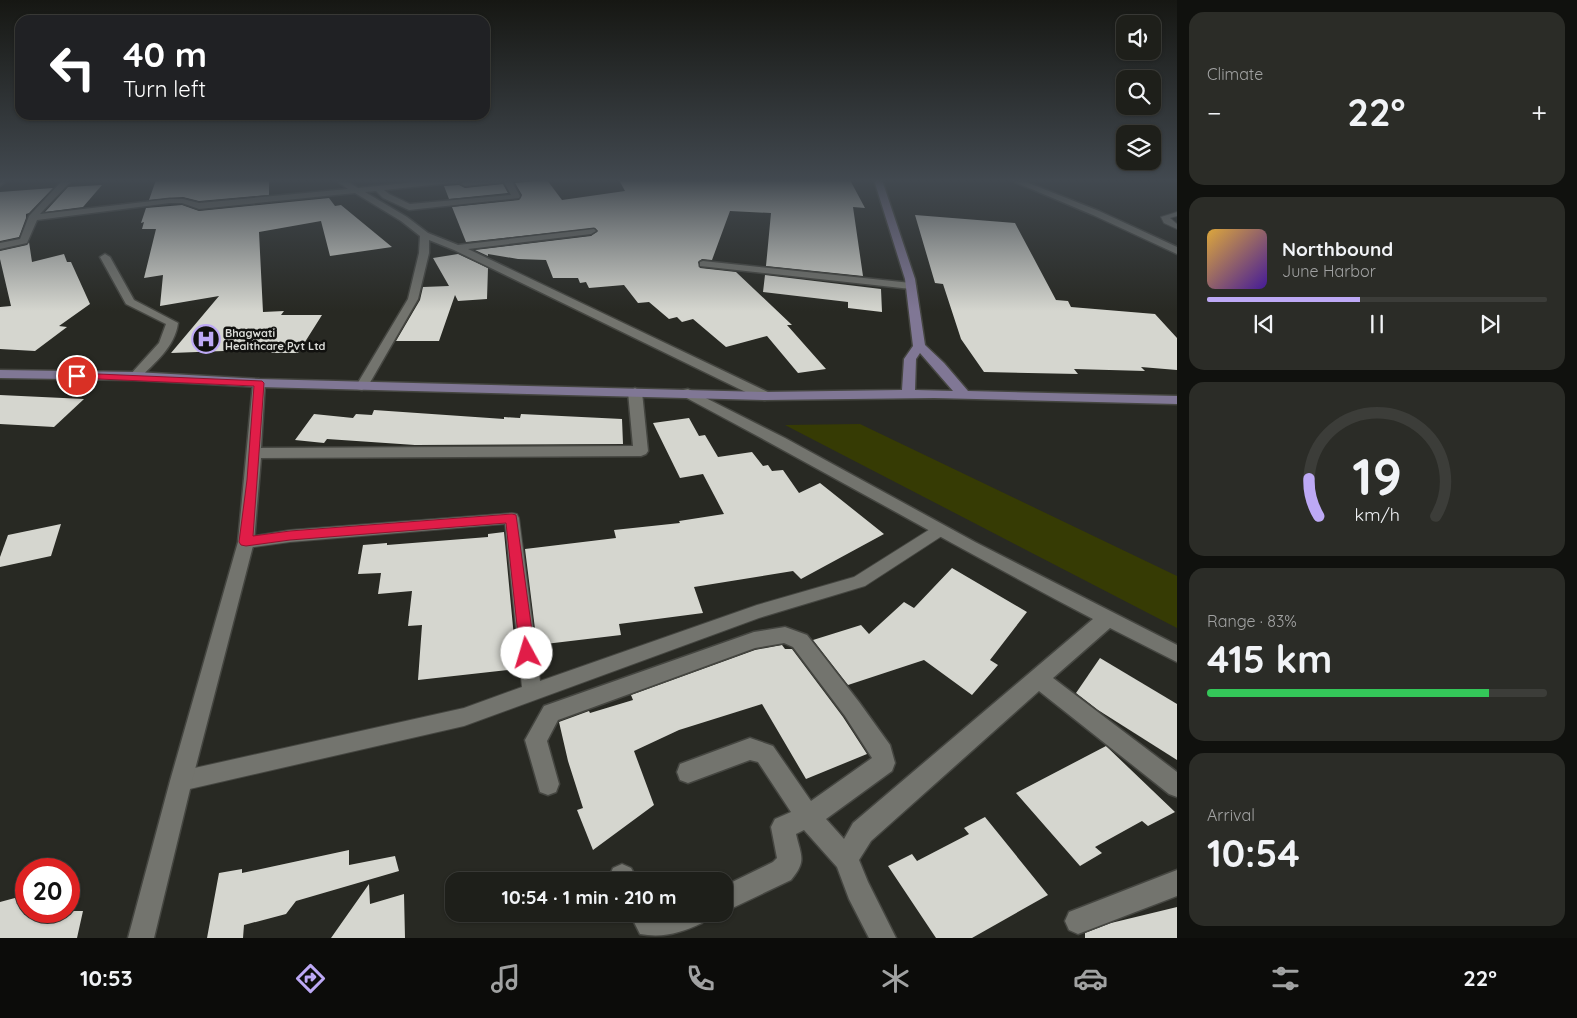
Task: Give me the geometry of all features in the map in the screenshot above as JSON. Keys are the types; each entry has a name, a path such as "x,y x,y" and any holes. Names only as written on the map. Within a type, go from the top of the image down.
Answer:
{"main road":[{"path":"892,224 911,286 920,346 940,366 964,395"},
{"path":"908,394 910,360 920,346"},
{"path":"0,374 135,376 259,383 765,396 908,394 1177,400"}],"street":[{"path":"0,246 24,241 29,224"},
{"path":"408,224 424,235 457,248 765,396"},
{"path":"1119,224 1177,251"},
{"path":"457,248 591,231"},
{"path":"362,386 412,299 424,253 424,235"},
{"path":"105,257 130,302 172,323 172,332 167,341 135,376"},
{"path":"703,264 911,286"},
{"path":"141,938 181,781 246,542 259,383"},
{"path":"253,453 641,451 635,392"},
{"path":"688,393 940,530 1177,654"},
{"path":"846,859 862,832 1108,618"},
{"path":"548,784 536,740 551,712 754,640 785,635 800,641 857,716 882,753 884,763 808,817 783,827 790,862 782,871 733,895"},
{"path":"1038,678 1177,786"},
{"path":"688,772 750,749 765,754 808,817 846,859 858,890 883,938"},
{"path":"1078,921 1177,883"},
{"path":"648,922 660,929 675,922"}],"lane":[{"path":"246,542 290,536 512,518 532,692"},
{"path":"181,781 464,717 757,612 859,582 940,530"}],"green space":[{"path":"860,424 1177,576 1177,628 785,425"}],"building":[{"path":"0,224 24,224 19,237 0,241"},
{"path":"143,224 305,224 259,232 263,312 284,311 281,315 322,315 298,353 271,353 274,349 171,353 219,296 160,306 163,275 144,278 156,229 142,229"},
{"path":"322,224 364,224 392,247 330,256"},
{"path":"459,224 725,224 712,260 702,259 698,262 700,268 736,272 792,325 787,325 826,369 798,373 767,336 726,347 693,319 682,322 677,317 669,319 649,302 638,303 624,285 589,288 586,282 580,283 578,278 553,278 546,260 518,259 488,254 488,256 475,250 591,236 598,231 595,228 466,242"},
{"path":"770,224 855,224 863,276 766,266"},
{"path":"918,224 1015,224 1056,300 1068,301 1071,307 1155,314 1177,338 1177,370 1141,367 1145,371 1074,369 1078,374 984,372 961,339 943,284 935,283"},
{"path":"29,242 32,262 64,254 67,262 71,262 90,304 59,326 67,327 35,351 0,349 0,307 11,306 0,259 0,251 27,245"},
{"path":"458,254 488,268 487,299 458,301 455,295 439,341 396,341 420,300 423,287 449,286 433,258"},
{"path":"765,275 881,289 882,312 848,308 848,302 763,292"},
{"path":"0,395 84,399 54,427 0,424"},
{"path":"374,410 504,419 504,417 520,418 521,414 622,419 623,444 415,445 327,439 324,443 295,440 314,414 353,418 356,414 372,415"},
{"path":"689,418 699,436 705,435 718,457 752,452 763,466 768,465 772,471 783,470 799,493 820,483 884,534 801,579 793,571 694,587 703,613 619,624 621,635 537,645 525,549 616,538 614,530 680,523 679,521 724,514 703,474 680,478 653,423"},
{"path":"61,524 51,556 0,567 0,557 8,535"},
{"path":"504,532 517,669 418,680 422,625 408,626 412,591 378,594 381,573 358,574 363,545 387,543 387,545 488,537 488,534"},
{"path":"952,568 1027,612 990,660 998,665 972,695 924,660 848,685 813,640 861,625 869,634 904,602 914,608"},
{"path":"782,645 785,649 792,649 843,717 867,754 806,779 762,704 679,730 634,751 654,805 593,850 577,810 583,808 568,761 559,722 589,711 590,713 633,700 631,695 755,650"},
{"path":"1100,658 1177,704 1177,760 1098,710 1076,693"},
{"path":"1106,746 1175,812 1148,826 1142,821 1095,847 1102,853 1080,866 1016,793"},
{"path":"985,817 1048,895 972,938 936,938 888,866 912,854 917,861 969,834 964,828"},
{"path":"349,850 349,865 395,856 399,871 296,901 286,914 244,925 243,938 207,938 219,873 242,869 242,873"},
{"path":"369,884 370,904 404,894 405,938 331,938"},
{"path":"15,898 15,923 80,923 80,911 83,911 77,938 0,938 0,902"},
{"path":"1177,907 1177,938 1085,938 1085,933 1111,923"}],"place":[{"name":"Bhagwati Healthcare Pvt Ltd","path":"206,339"}],"route":[{"path":"77,376 135,376 259,383 246,542 290,536 512,518 527,653"}]}
